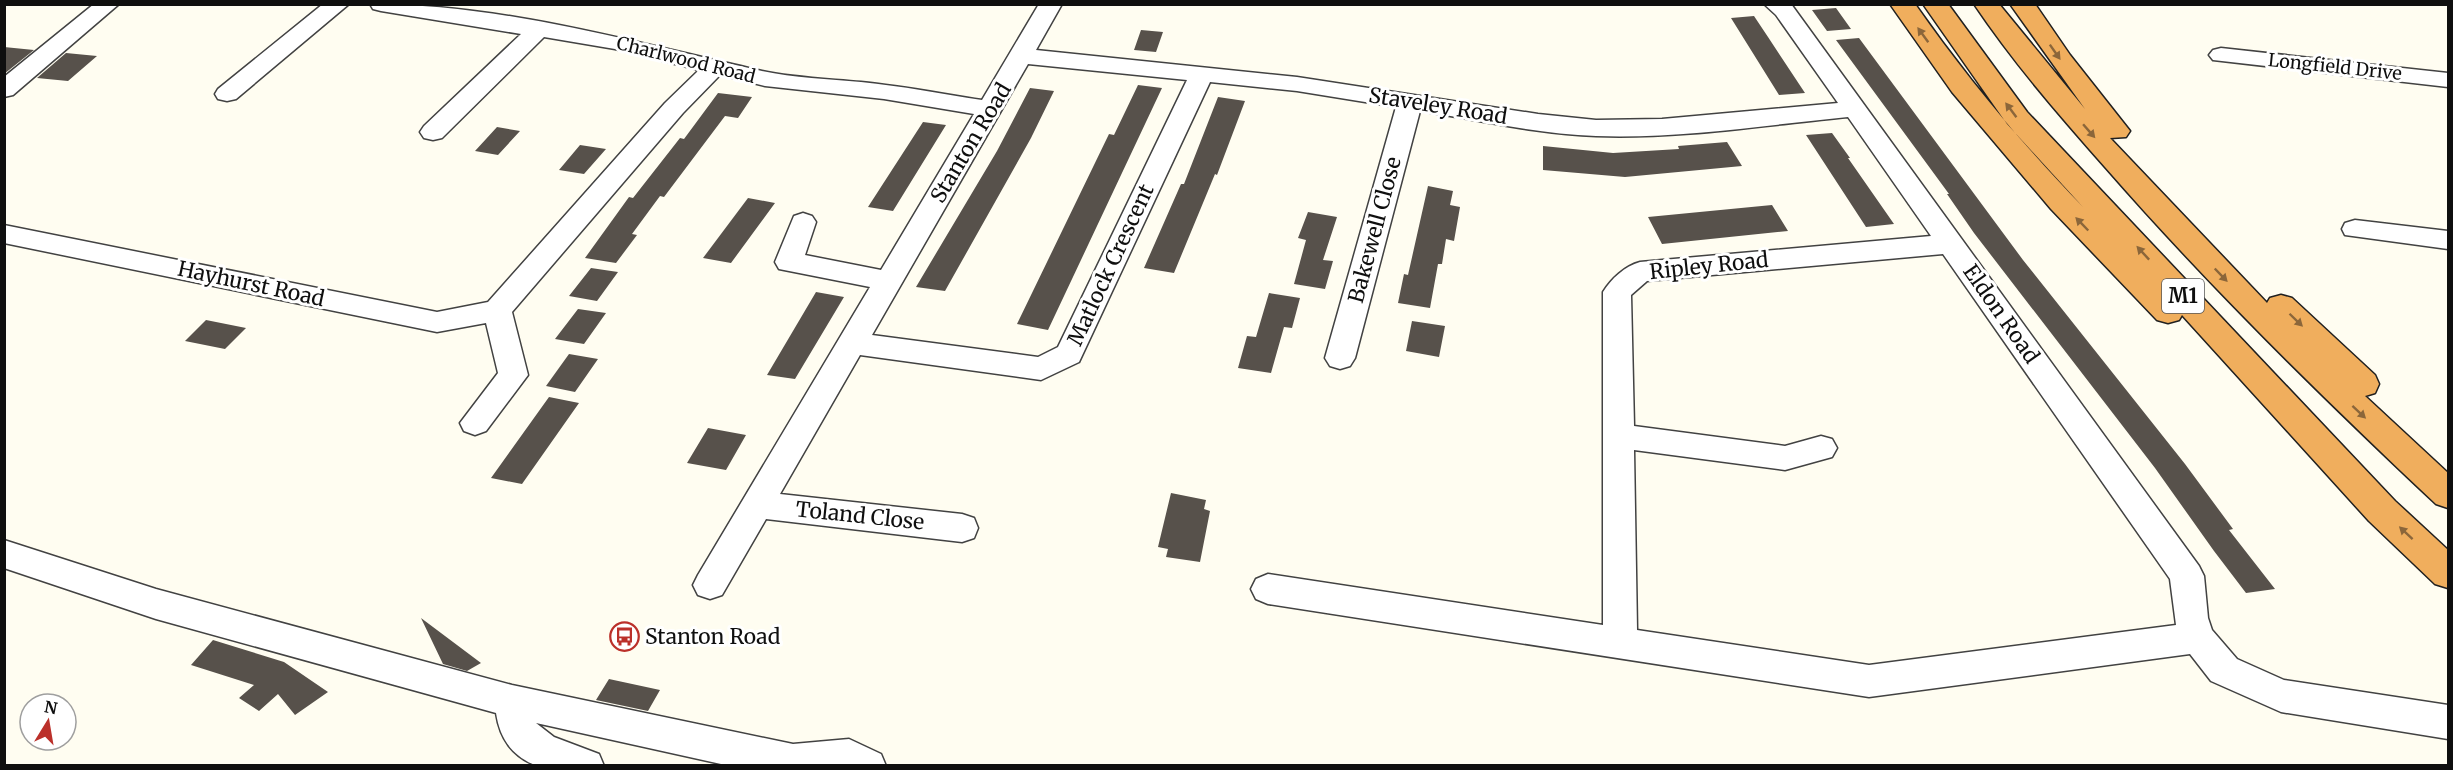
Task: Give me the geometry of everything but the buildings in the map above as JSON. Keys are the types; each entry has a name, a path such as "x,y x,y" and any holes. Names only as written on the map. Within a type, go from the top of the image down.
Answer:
{"highway":[{"path":"1902,4 1973,101 2065,206 2264,407 2382,511"},
{"name":"M1","path":"1935,4 2017,118 2382,511 2448,573"},
{"name":"M1","path":"1986,4 2023,55 2191,244 2304,360 2448,494"},
{"path":"2022,4 2061,61 2124,141 2257,282 2448,466"}],"street":[{"path":"4,90 108,4"},
{"path":"227,94 338,4"},
{"name":"Charlwood Road","path":"381,4 615,42 765,79 884,92 991,109"},
{"name":"Stanton Road","path":"710,585 1051,4"},
{"name":"Eldon Road","path":"1775,4 1784,10 1856,109 2187,576 2191,618 2198,638"},
{"path":"433,132 538,29"},
{"name":"Longfield Drive","path":"2221,55 2448,80"},
{"name":"Staveley Road","path":"1022,56 1297,84 1538,122 1596,128 1662,127 1856,109"},
{"path":"475,423 513,375 497,310 674,108 714,68"},
{"name":"Matlock Crescent","path":"853,344 1041,369 1069,354 1201,75"},
{"name":"Bakewell Close","path":"1340,358 1410,101"},
{"path":"803,222 789,262 889,281"},
{"path":"2355,229 2448,240"},
{"name":"Hayhurst Road","path":"4,234 437,322 497,310"},
{"name":"Ripley Road","path":"1620,645 1617,292 1640,272 1951,244"},
{"path":"1620,436 1785,458 1821,448"},
{"name":"Toland Close","path":"759,505 962,528"},
{"path":"4,554 156,604 512,701 805,764 831,755 855,756 868,765"},
{"path":"1268,589 1620,645 1869,681 2198,638 2224,670 2281,696 2448,722"},
{"path":"512,701 518,730 542,750 586,765"}],"place":[{"name":"Stanton Road","path":"624,637"}]}
